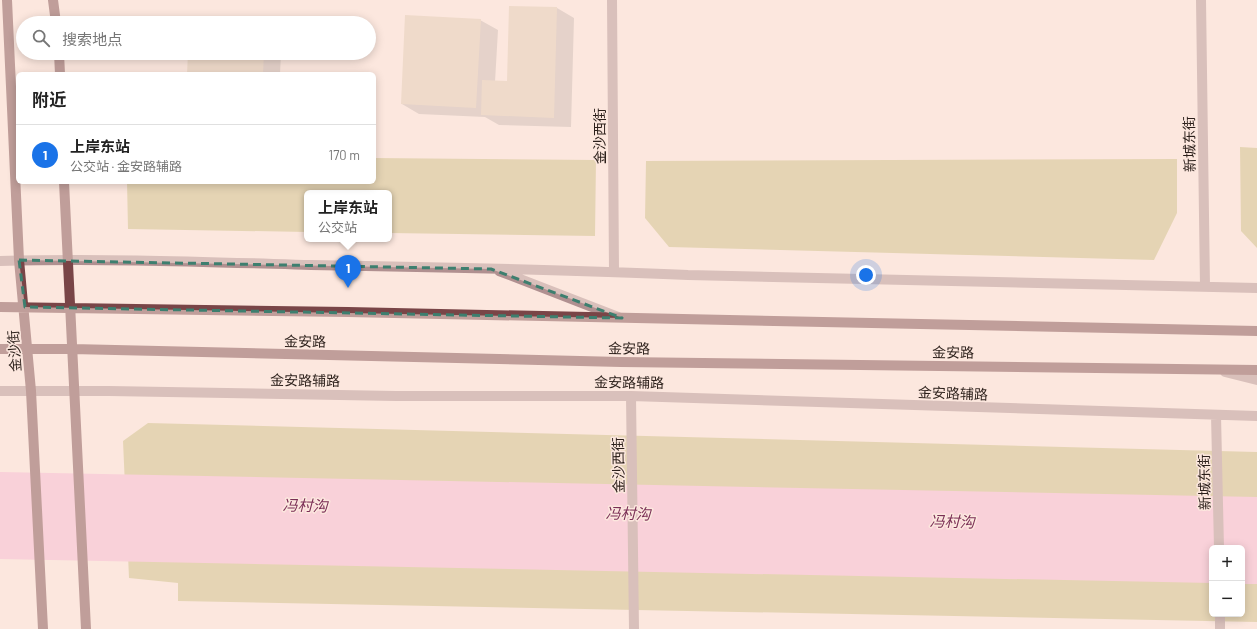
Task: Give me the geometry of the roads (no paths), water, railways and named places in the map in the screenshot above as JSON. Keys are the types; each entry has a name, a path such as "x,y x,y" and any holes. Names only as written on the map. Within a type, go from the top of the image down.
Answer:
{"main road":[{"name":"金沙街","path":"7,0 19,260 25,307 31,392 42,629"},
{"path":"53,0 55,16"},
{"path":"59,60 60,72"},
{"path":"64,184 66,260 77,426 86,629"},
{"name":"金安路","path":"0,307 69,307 1257,331"},
{"name":"金安路","path":"0,349 72,349 621,362 1257,370"}],"street":[{"name":"金沙西街","path":"612,0 614,271"},
{"name":"新城东街","path":"1201,0 1205,288"},
{"path":"0,261 66,260 614,271 688,275 1257,288"},
{"path":"492,269 622,318"},
{"path":"1214,369 1257,380"},
{"name":"金安路辅路","path":"0,391 396,396 631,396 1257,416"},
{"name":"金沙西街","path":"631,396 634,629"},
{"name":"新城东街","path":"1216,415 1219,545"},
{"path":"1220,617 1220,629"}],"water":[{"name":"冯村沟","path":"0,472 1257,497 1257,584 1245,584 1245,545 1209,545 1209,583 0,559"}],"place":[{"name":"上岸东站","path":"348,288"}]}
